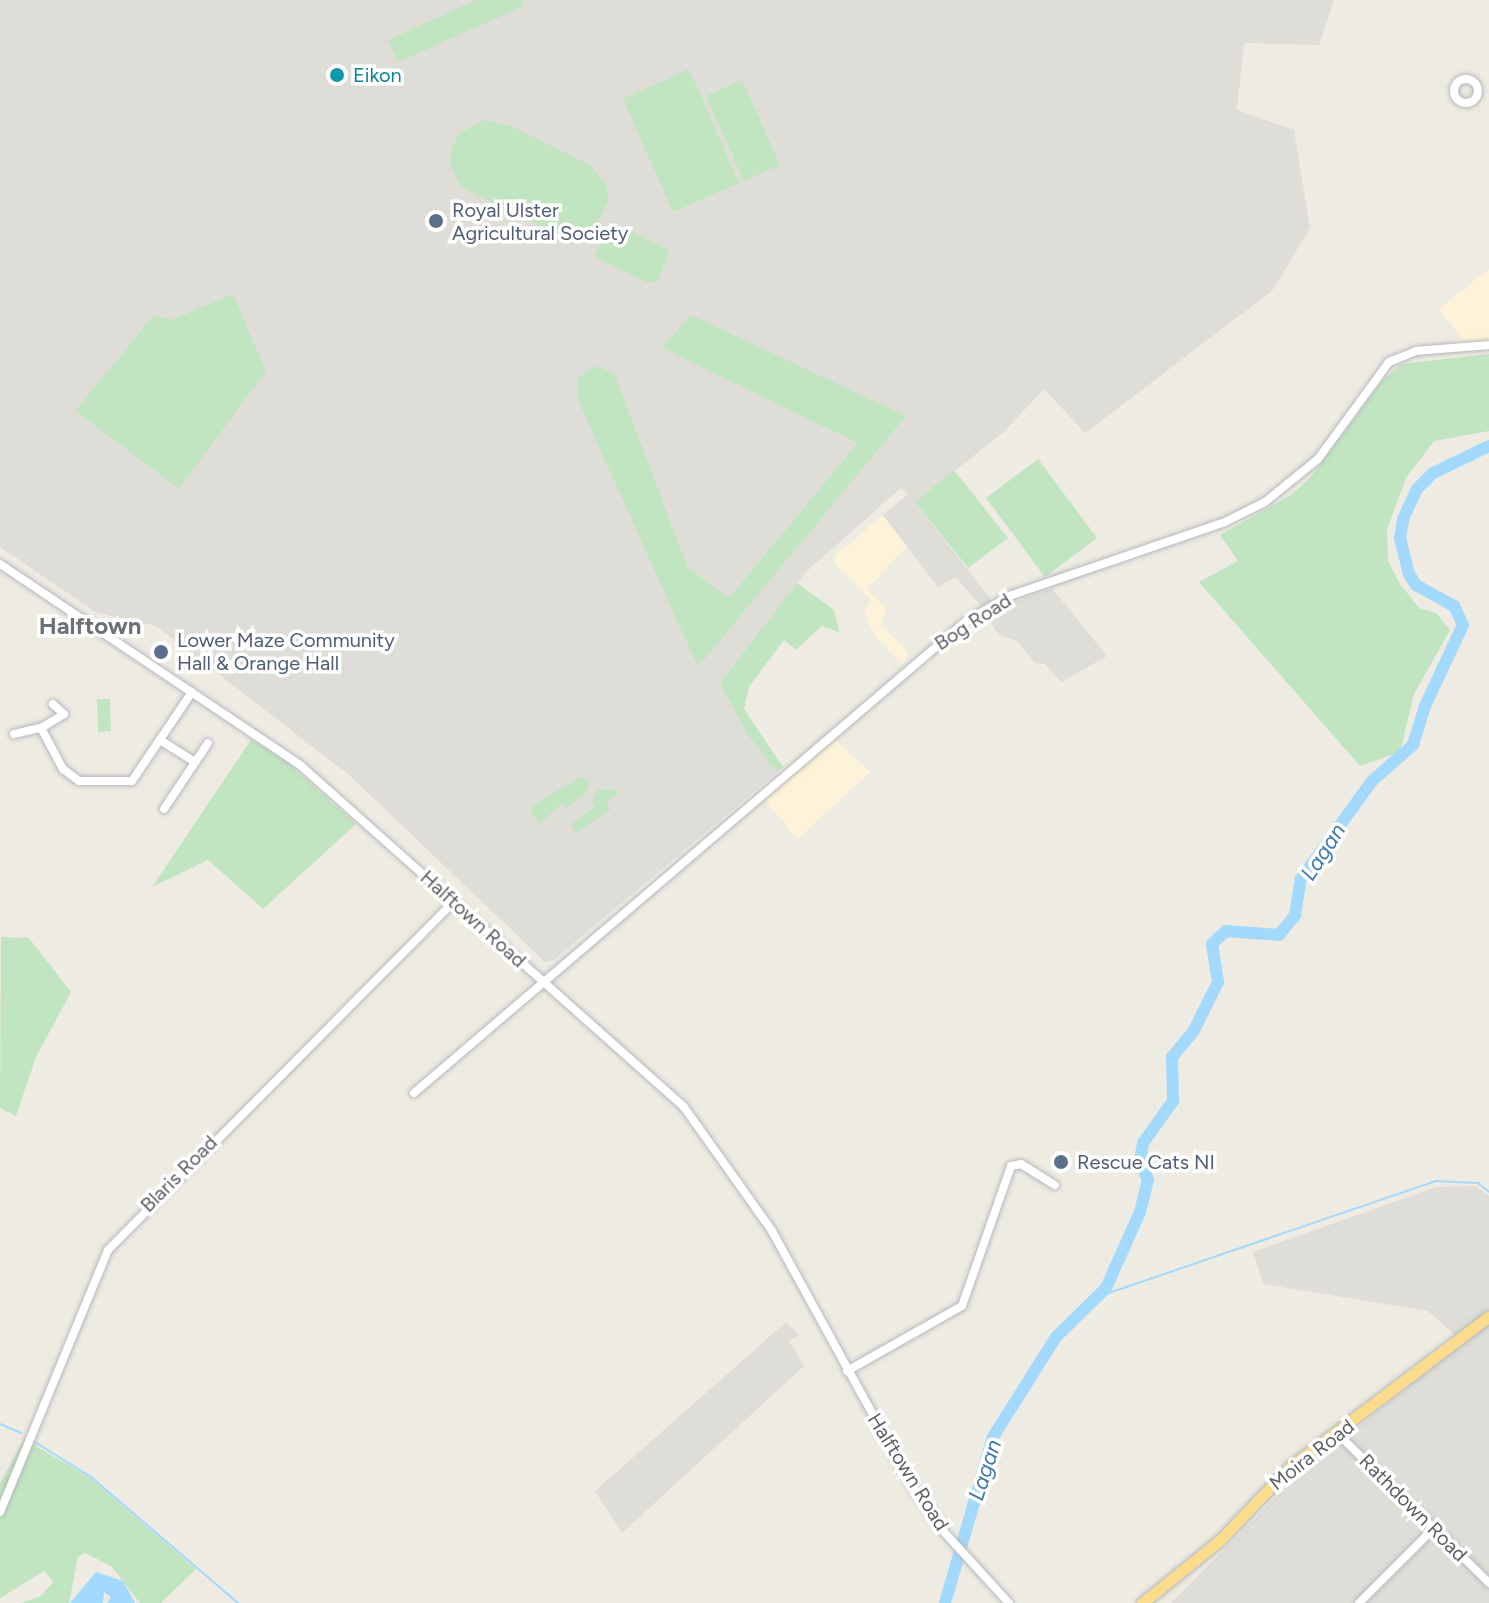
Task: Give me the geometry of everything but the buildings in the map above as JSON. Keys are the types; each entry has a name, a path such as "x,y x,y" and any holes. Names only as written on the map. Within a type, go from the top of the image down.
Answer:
{"highway":[{"name":"Moira Road","path":"1142,1603 1211,1547 1291,1466 1489,1317"}],"street":[{"path":"1478,90 1489,89"},
{"name":"Bog Road","path":"414,1093 965,622 1012,595 1225,522 1265,502 1318,459 1389,362 1416,351 1489,345"},
{"name":"Halftown Road","path":"0,564 300,765 684,1107 707,1134 772,1231 847,1371 945,1533 1009,1603"},
{"path":"41,728 63,769 86,782 132,781 192,692"},
{"path":"14,734 41,728 64,714 53,704"},
{"path":"160,740 195,762"},
{"path":"164,809 208,743"},
{"name":"Blaris Road","path":"0,1512 108,1250 455,901"},
{"path":"847,1371 962,1306 1011,1166 1021,1164 1055,1185"},
{"name":"Rathdown Road","path":"1337,1433 1489,1583"},
{"path":"1359,1603 1434,1528"}],"shaded area":[{"path":"0,0 1334,0 1319,45 1244,43 1237,110 1294,130 1310,228 1272,291 1085,433 1044,389 1004,432 915,502 992,601 982,607 955,577 938,587 883,515 908,494 901,488 808,570 720,683 747,734 777,772 554,960 545,962 348,774 156,626 97,613 0,547"},
{"path":"1489,269 1489,343 1449,345 1461,337 1439,309"},
{"path":"883,515 907,547 867,589 887,608 881,624 908,653 903,665 873,633 865,611 871,600 834,563 836,555"},
{"path":"1052,588 1107,656 1061,682 1045,664 1035,663 1017,641 999,635 985,613"},
{"path":"833,738 870,772 798,839 763,798"},
{"path":"1476,1186 1489,1196 1489,1603 1171,1603 1292,1481 1463,1342 1428,1311 1263,1284 1253,1252 1436,1187"},
{"path":"786,1322 799,1335 789,1341 804,1366 622,1533 595,1491"}],"green space":[{"path":"476,0 521,0 524,6 398,62 388,40"},
{"path":"689,69 739,183 673,212 623,99"},
{"path":"742,80 780,165 744,181 706,96"},
{"path":"483,120 511,126 590,165 607,186 608,201 596,226 585,234 560,236 461,187 450,164 451,149 460,133"},
{"path":"612,222 670,251 658,281 649,283 594,257"},
{"path":"233,294 266,371 179,489 75,411 154,315 171,320"},
{"path":"691,315 906,416 698,667 577,398 578,378 595,366 614,373 688,568 729,598 858,443 662,348"},
{"path":"1489,354 1489,431 1434,441 1406,478 1387,529 1388,561 1400,584 1419,608 1436,613 1450,630 1414,694 1400,752 1360,766 1199,582 1238,561 1220,535 1291,495 1310,478 1382,381 1401,364"},
{"path":"1038,459 1097,538 1045,577 986,498"},
{"path":"954,470 1008,538 968,568 915,502"},
{"path":"797,583 834,610 840,633 822,626 796,650 784,640 749,687 744,709 783,767 777,772 747,734 720,683"},
{"path":"97,699 110,699 111,731 98,732"},
{"path":"251,740 283,759 356,824 263,909 208,860 152,887"},
{"path":"581,777 590,782 585,793 566,808 562,803 539,825 531,812 535,804"},
{"path":"598,789 620,791 606,802 611,809 576,833 571,824 595,807 592,801"},
{"path":"1,937 29,938 71,992 36,1057 16,1116 0,1108"},
{"path":"24,1439 89,1477 196,1569 161,1603 140,1603 111,1566 85,1553 78,1557 69,1603 21,1603 41,1596 53,1582 44,1571 0,1598 0,1483"}],"water":[{"path":"96,1572 123,1581 135,1603 107,1603 111,1597 104,1592 103,1603 70,1603"}],"waterway":[{"name":"Lagan","path":"945,1603 993,1437 1056,1337 1106,1288 1140,1212 1148,1180 1140,1160 1143,1143 1173,1101 1172,1057 1193,1032 1218,982 1212,944 1226,931 1279,935 1295,915 1301,879 1372,781 1413,745 1425,706 1463,625 1454,606 1416,585 1409,574 1400,539 1403,519 1417,489 1433,473 1489,446"},
{"path":"1097,1297 1435,1181 1478,1183 1489,1192"},
{"path":"0,1424 21,1433"},
{"path":"33,1441 91,1477 238,1603"}],"place":[{"name":"Eikon","path":"337,75"},
{"name":"Royal Ulster Agricultural Society","path":"436,221"},
{"name":"Lower Maze Community Hall & Orange Hall","path":"161,652"},
{"name":"Rescue Cats NI","path":"1061,1162"}],"district":[{"name":"Halftown","path":"90,626"}]}
